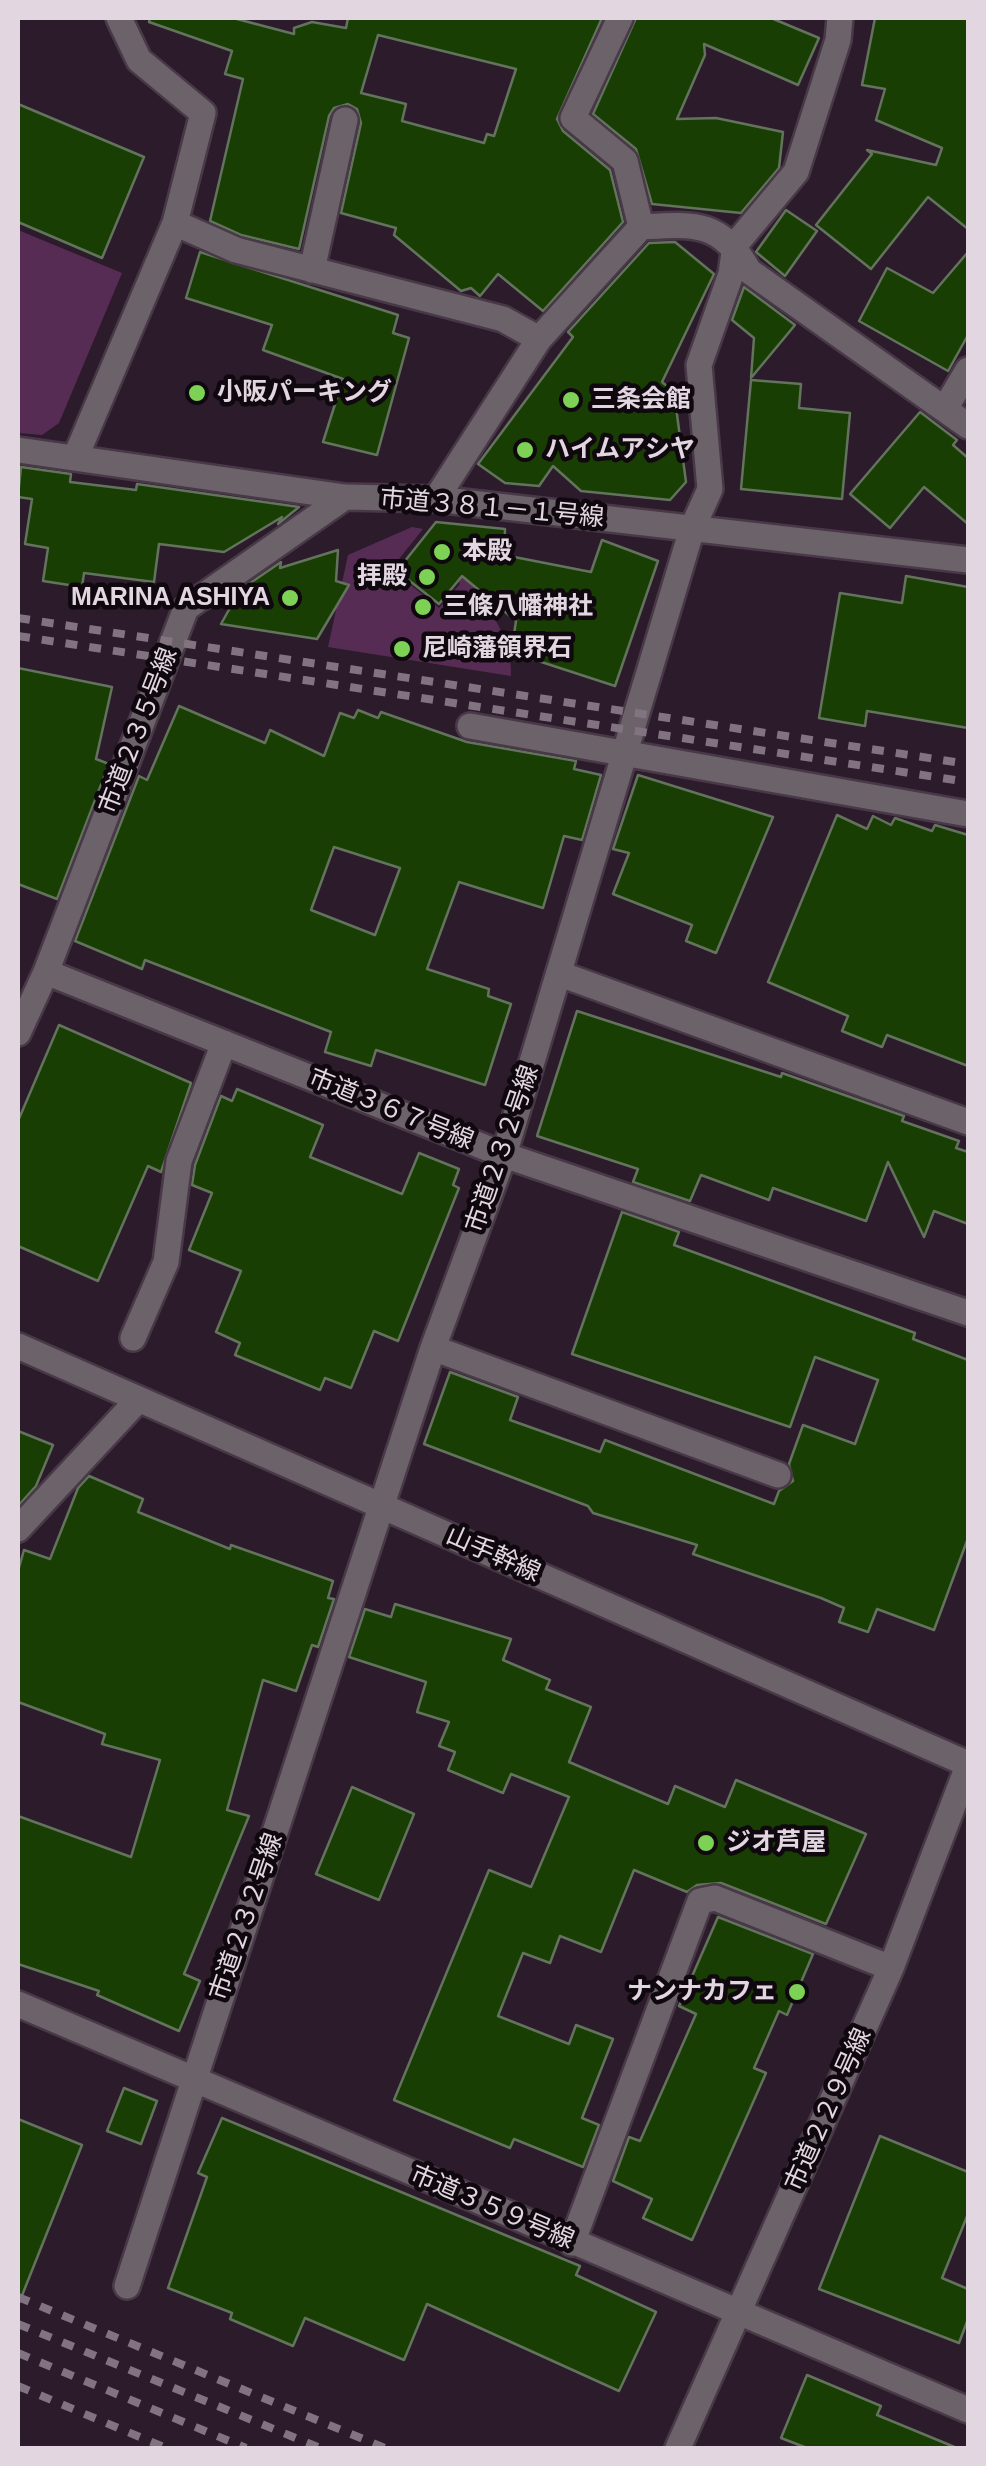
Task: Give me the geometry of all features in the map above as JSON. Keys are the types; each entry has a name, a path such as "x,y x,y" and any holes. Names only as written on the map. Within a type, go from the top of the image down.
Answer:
{"street":[{"path":"76,456 175,223 202,113 140,60 119,18"},
{"name":"市道２３２号線","path":"128,2286 192,2079 433,1348 504,1155 692,528 710,488 699,365 731,274 735,245 796,172 838,40 840,18"},
{"path":"611,20 573,118 625,162 640,227"},
{"path":"312,270 345,120"},
{"path":"175,223 236,250 504,319 539,340"},
{"path":"436,499 539,340 640,227 698,224 735,245 749,271 968,426"},
{"path":"946,407 968,370"},
{"name":"市道３８１－１号線","path":"18,450 345,497 436,499 968,560"},
{"name":"市道２３５号線","path":"18,1034 34,978 186,608 345,497"},
{"path":"470,726 968,814"},
{"path":"560,974 968,1122"},
{"name":"市道３６７号線","path":"34,978 224,1042 504,1155 968,1314"},
{"path":"133,1338 166,1262 179,1160 224,1042"},
{"name":"山手幹線","path":"18,1346 968,1765"},
{"path":"433,1348 778,1474"},
{"path":"18,1529 137,1401"},
{"name":"市道２２９号線","path":"678,2448 892,1968 968,1765"},
{"path":"572,2243 700,1901 715,1898 892,1968"},
{"name":"市道３５９号線","path":"18,2004 968,2410"}],"shaded area":[{"path":"18,230 122,273 59,423 42,435 18,433"},
{"name":"三條八幡神社","path":"412,527 423,529 391,569 439,608 460,584 453,573 459,566 501,632 511,676 328,647 348,555"}],"building":[{"path":"150,18 233,18 294,34 294,28 312,22 346,28 348,18 602,18 557,119 563,131 610,170 623,222 543,311 498,274 480,296 471,288 461,291 394,235 396,228 341,213 361,123 357,109 348,104 334,108 329,116 299,249 241,235 210,221 243,79 225,74 232,51 149,22","holes":["378,35 516,69 494,136 487,134 484,143 402,121 406,104 361,93"]},
{"path":"636,18 771,18 819,38 798,85 704,44 705,55 677,119 716,118 783,132 779,168 741,213 652,204 636,149 593,114"},
{"path":"875,18 968,18 968,229 928,197 871,269 816,225 872,154 867,150 936,165 942,148 876,120 885,89 862,85"},
{"path":"18,104 144,157 102,258 18,222"},
{"path":"786,210 817,231 785,276 756,252"},
{"path":"675,242 714,274 662,382 674,392 686,482 670,500 581,491 553,466 539,486 505,483 478,464 573,337 568,332 649,243"},
{"path":"200,252 398,315 393,333 409,338 377,455 323,442 343,379 263,350 272,325 186,298"},
{"path":"968,252 968,335 948,371 859,321 887,268 933,293"},
{"path":"744,287 795,325 751,378 754,338 732,320"},
{"path":"751,380 801,384 799,408 850,413 842,499 741,489"},
{"path":"920,412 957,440 953,445 968,458 968,524 924,487 890,528 850,494"},
{"path":"21,467 71,474 70,482 136,490 137,484 299,507 278,524 282,517 224,552 159,544 154,582 84,573 82,587 43,581 48,548 25,544 32,499 18,497"},
{"path":"436,522 505,529 504,555 591,572 602,540 658,561 615,686 523,656 526,644 513,641 516,621 462,576 439,604 397,571"},
{"name":"MARINA ASHIYA","path":"338,550 336,581 349,585 317,639 221,624 240,590 281,562 280,568"},
{"path":"906,576 968,587 968,728 867,711 865,726 819,718 840,593 902,603"},
{"path":"18,668 112,687 96,759 109,764 57,899 18,884"},
{"path":"179,706 265,743 270,730 324,756 340,713 354,718 358,710 378,718 381,712 467,742 576,761 574,769 601,775 582,840 564,836 543,908 459,882 427,969 489,989 488,996 511,1004 485,1085 376,1050 371,1066 325,1052 331,1032 145,960 142,969 75,941 139,776 147,780","holes":["334,847 400,868 375,935 311,910"]},
{"path":"638,775 773,817 716,953 686,941 692,925 613,894 629,853 613,849"},
{"path":"837,815 867,829 873,816 891,825 895,818 932,831 935,825 968,835 968,1066 887,1035 882,1047 842,1031 848,1016 768,982"},
{"path":"577,1011 781,1077 782,1073 904,1116 902,1121 959,1141 956,1148 968,1152 968,1224 934,1211 924,1237 888,1162 866,1221 773,1188 769,1200 701,1175 690,1201 633,1182 638,1169 537,1136"},
{"path":"59,1025 191,1083 161,1172 148,1166 98,1281 18,1246 18,1121"},
{"path":"237,1089 323,1125 310,1157 402,1194 419,1153 459,1169 453,1185 459,1188 398,1341 374,1331 351,1388 325,1378 320,1390 235,1355 240,1343 216,1332 241,1271 189,1250 212,1193 192,1185 195,1165 221,1096 232,1101"},
{"path":"622,1212 679,1232 674,1245 915,1333 913,1339 968,1360 968,1538 934,1630 877,1609 868,1632 839,1622 844,1608 821,1598 693,1554 697,1545 593,1513 588,1506 424,1444 450,1372 518,1397 510,1420 600,1452 605,1440 774,1504 779,1491 793,1481 789,1464 803,1425 855,1444 878,1380 815,1357 790,1427 572,1354"},
{"path":"18,1431 53,1445 36,1486 18,1506"},
{"path":"89,1476 143,1499 138,1512 230,1549 231,1545 333,1581 328,1598 334,1599 318,1647 312,1645 296,1691 263,1680 227,1810 249,1816 184,1974 200,1981 179,2031 97,1995 99,1991 18,1964 18,1816 131,1857 160,1760 102,1744 105,1734 18,1702 18,1571 24,1550 50,1559 78,1488"},
{"path":"395,1604 511,1639 503,1660 550,1680 546,1689 591,1707 569,1762 668,1804 675,1786 725,1807 736,1780 866,1834 826,1924 721,1883 697,1885 687,1892 634,1870 601,1952 560,1936 550,1963 523,1953 498,2016 569,2044 576,2025 613,2039 582,2118 599,2125 583,2167 514,2139 510,2148 394,2100 489,1870 531,1887 569,1797 511,1774 503,1793 448,1770 455,1752 439,1746 449,1722 417,1712 426,1682 349,1657 365,1609 391,1617"},
{"path":"352,1787 414,1814 379,1900 316,1874"},
{"path":"718,1917 813,1954 787,2015 779,2011 754,2068 766,2073 692,2240 643,2218 652,2199 613,2181 629,2137 640,2141 696,2014 679,2006"},
{"path":"124,2088 157,2101 141,2144 107,2131"},
{"path":"222,2118 580,2266 576,2275 656,2312 619,2391 427,2304 404,2360 305,2318 293,2346 230,2319 232,2313 168,2288 207,2177 198,2173"},
{"path":"18,2119 82,2145 19,2303 18,2302"},
{"path":"880,2136 968,2172 968,2214 942,2278 968,2289 968,2319 959,2343 819,2289"},
{"path":"807,2375 881,2406 877,2415 957,2448 807,2448 781,2438"}],"railway":[{"path":"18,618 968,764"},
{"path":"18,636 968,782"},
{"path":"18,2297 385,2448"},
{"path":"18,2324 320,2448"},
{"path":"18,2353 246,2448"},
{"path":"18,2386 166,2448"}],"place":[{"name":"小阪パーキング","path":"197,393"},
{"name":"三条会館","path":"571,400"},
{"name":"ハイムアシヤ","path":"525,450"},
{"name":"本殿","path":"442,552"},
{"name":"拝殿","path":"427,577"},
{"name":"MARINA ASHIYA","path":"290,598"},
{"name":"三條八幡神社","path":"423,607"},
{"name":"尼崎藩領界石","path":"402,649"},
{"name":"ジオ芦屋","path":"706,1843"},
{"name":"ナンナカフェ","path":"797,1992"}]}
